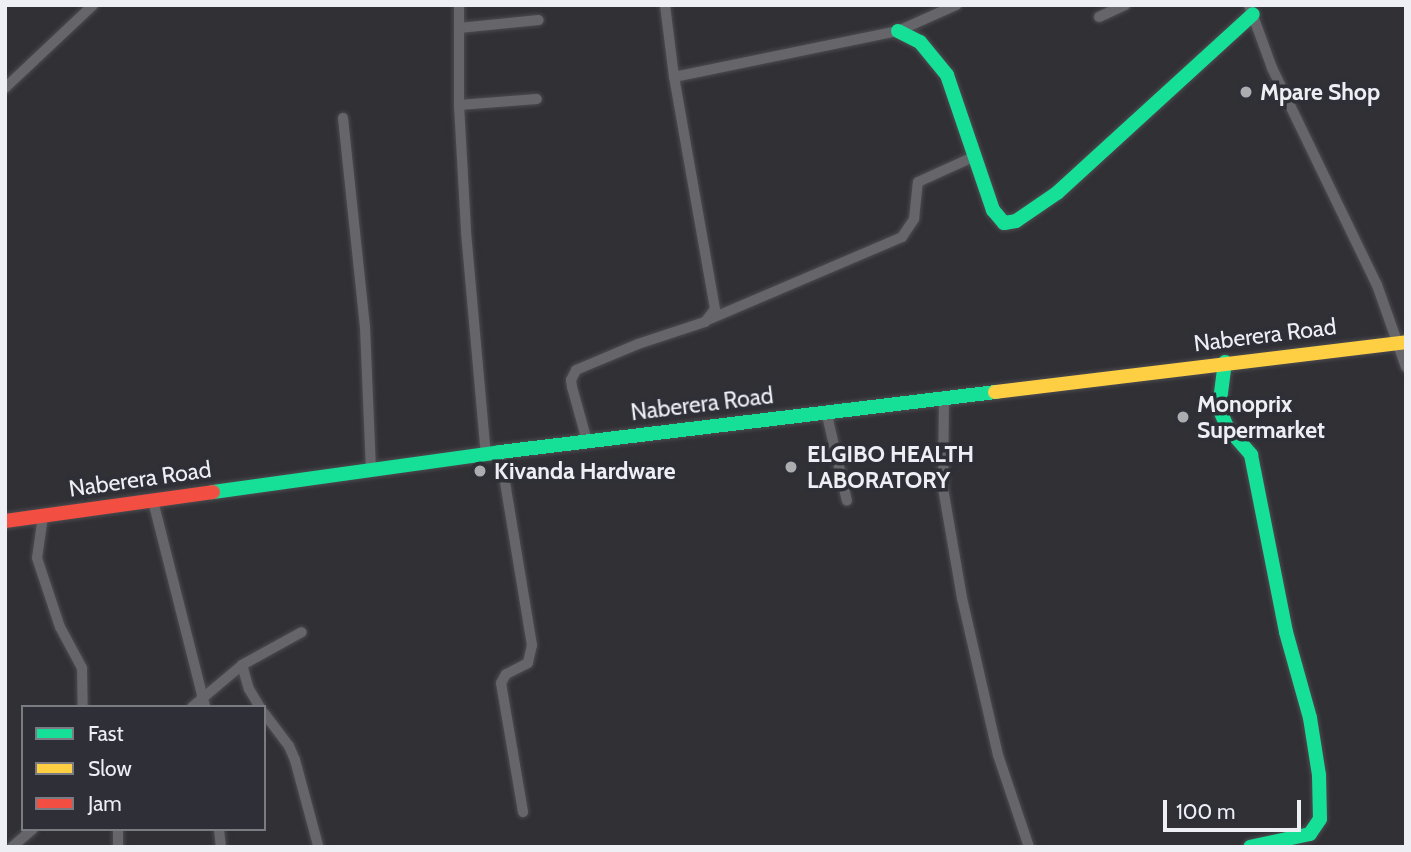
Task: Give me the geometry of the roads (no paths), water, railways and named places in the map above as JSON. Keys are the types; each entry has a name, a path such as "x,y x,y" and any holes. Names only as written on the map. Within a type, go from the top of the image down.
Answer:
{"street":[{"path":"5,88 93,5"},
{"path":"459,5 458,105 466,232 493,453 532,645 532,657 528,663 506,674 501,683 523,812"},
{"path":"665,5 674,77 715,304 709,319"},
{"path":"674,77 898,31 956,5"},
{"path":"1099,17 1125,5"},
{"path":"898,31 920,42 947,75 996,218 1004,223 1016,221 1079,174 1251,10 1272,68 1377,285 1402,343 1406,367"},
{"path":"459,28 539,20"},
{"path":"458,105 537,99"},
{"path":"343,118 365,327 371,470"},
{"path":"587,441 572,387 571,380 576,370 709,319 902,237 914,219 918,182 974,157"},
{"name":"Naberera Road","path":"5,521 587,441 1225,362 1402,343"},
{"path":"1225,362 1220,411 1227,427 1251,454 1286,632 1310,718 1319,775 1320,819 1310,834 1250,847"},
{"path":"944,396 943,488 962,598 998,755 1027,846"},
{"path":"825,411 847,501"},
{"path":"153,501 204,702 242,665 302,632"},
{"path":"43,516 37,558 60,627 82,668 83,705"},
{"path":"242,665 249,689 259,705"},
{"path":"266,716 289,746 295,760 318,845"},
{"path":"12,847 31,831"}],"place":[{"name":"Mpare Shop","path":"1246,92"},
{"name":"Monoprix Supermarket","path":"1183,417"},
{"name":"ELGIBO HEALTH LABORATORY","path":"791,467"},
{"name":"Kivanda Hardware","path":"480,471"}]}
